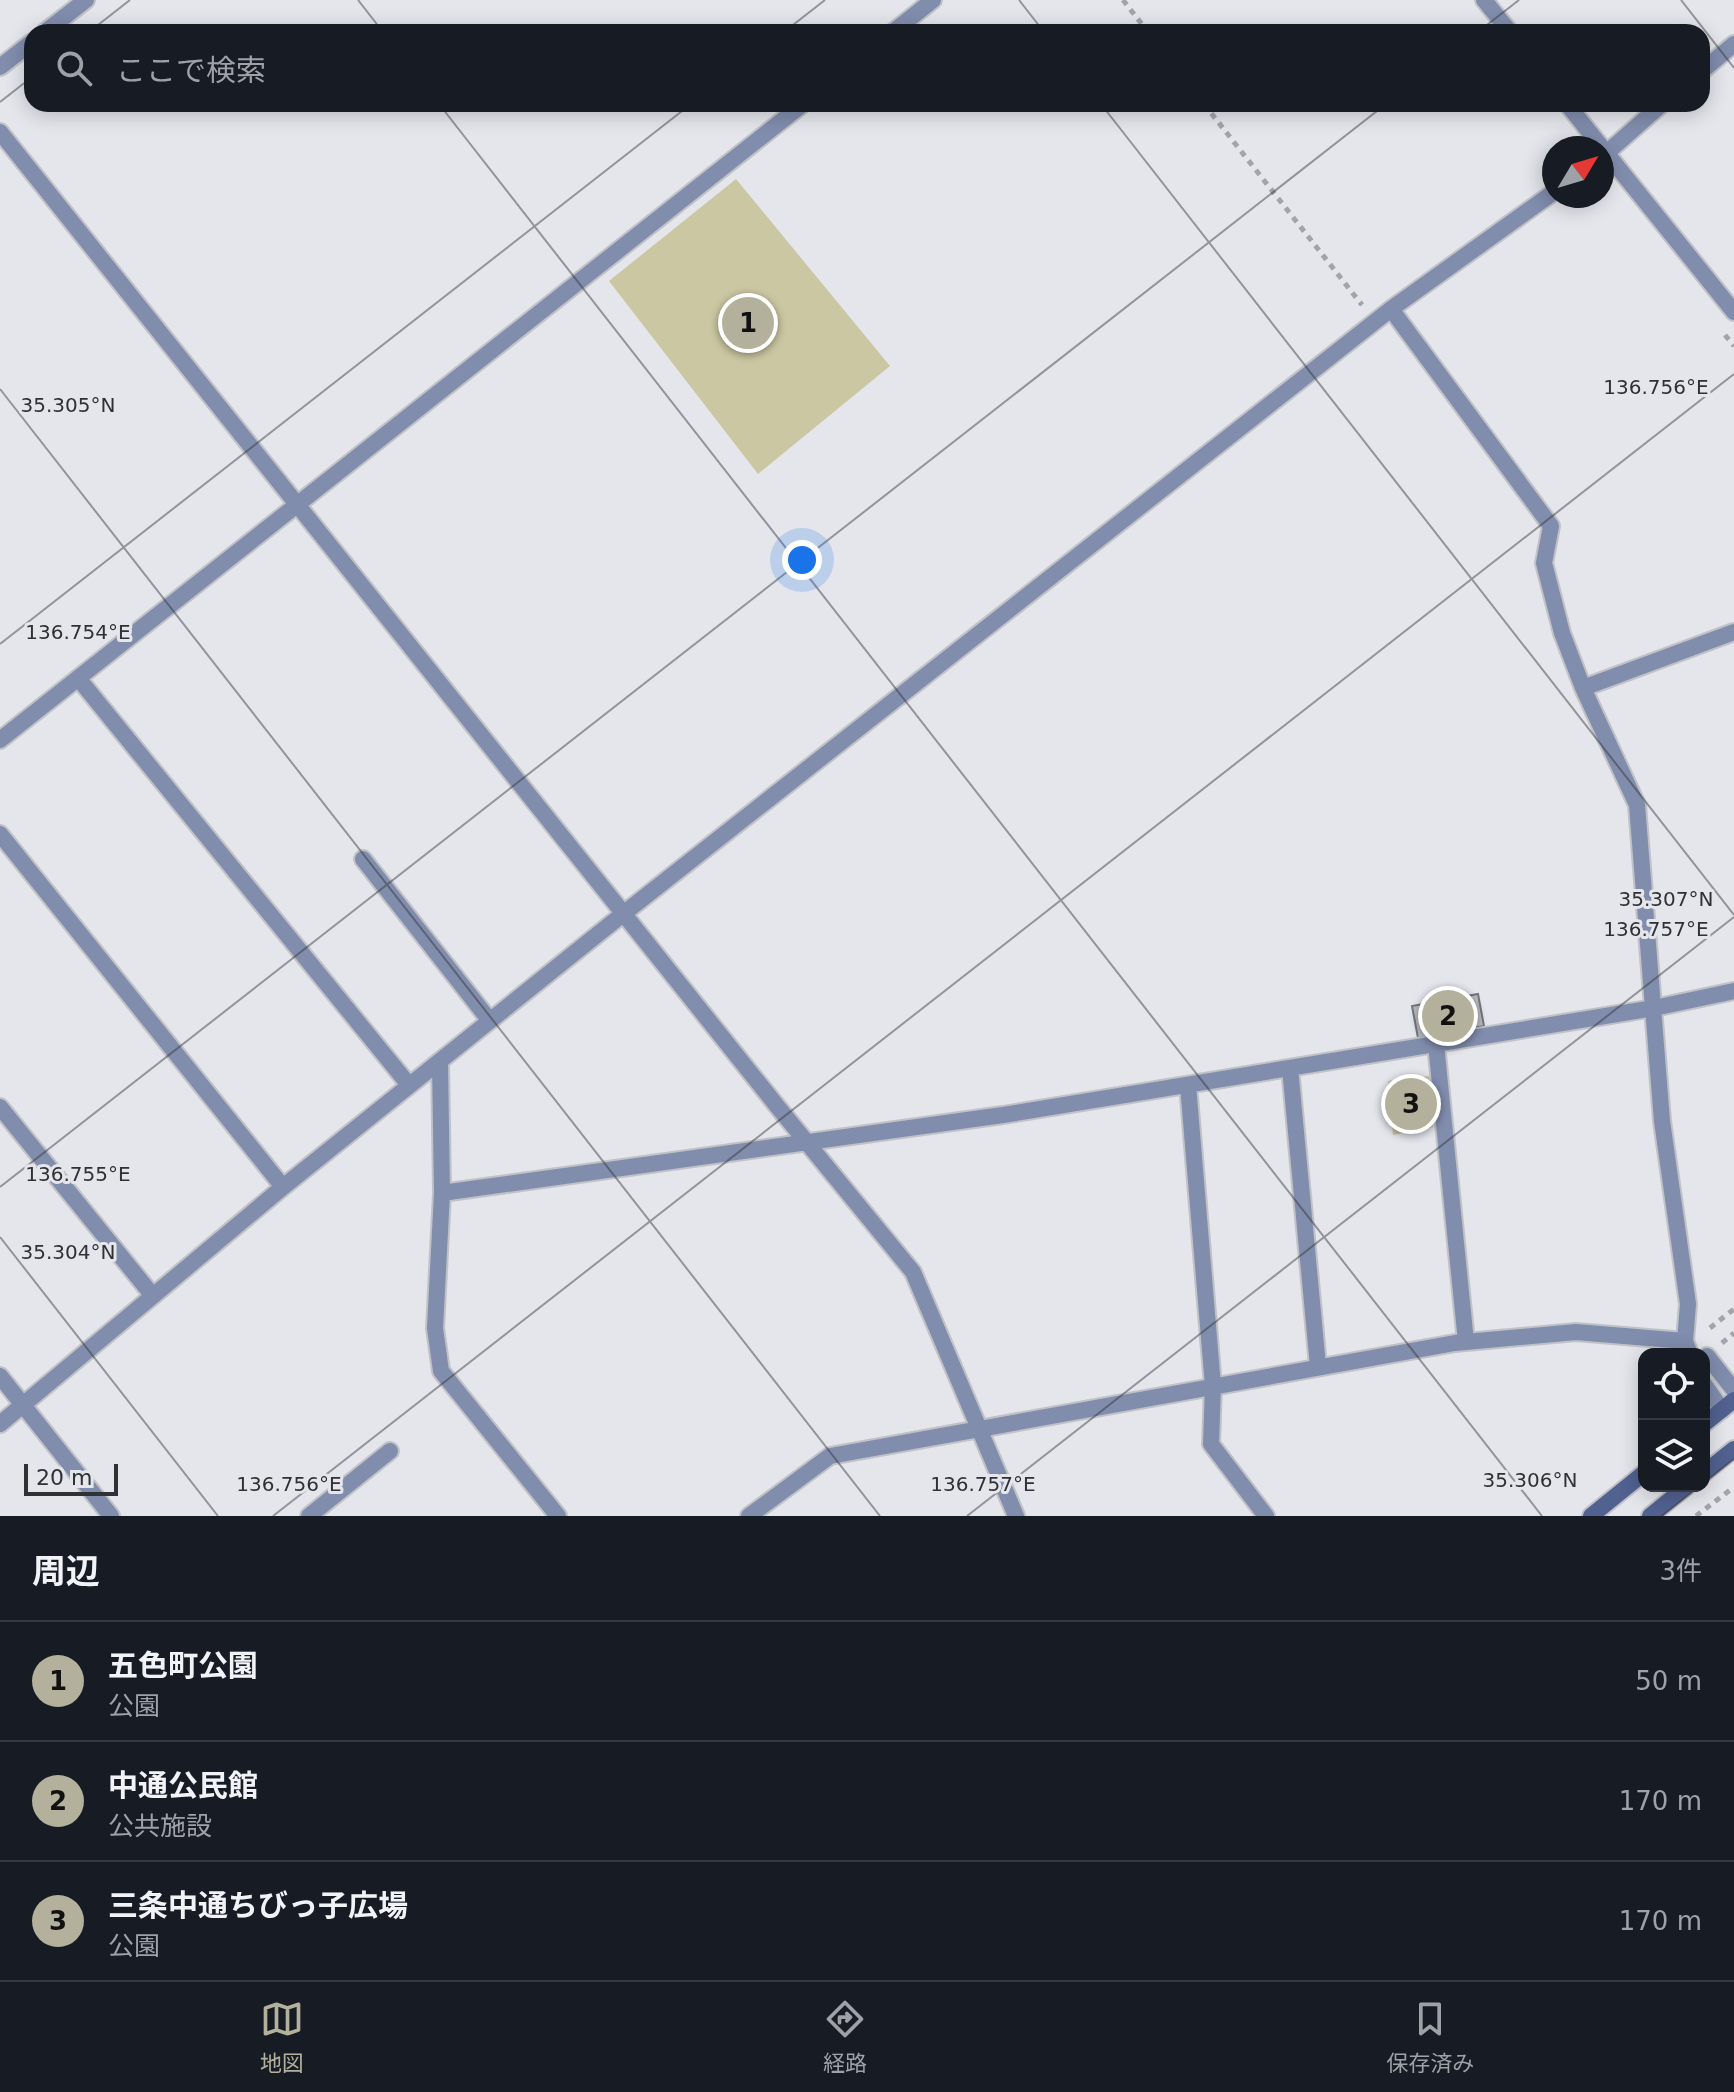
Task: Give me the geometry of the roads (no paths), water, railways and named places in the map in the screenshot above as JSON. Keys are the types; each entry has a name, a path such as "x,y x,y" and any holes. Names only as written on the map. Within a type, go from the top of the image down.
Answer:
{"main road":[{"path":"1709,1420 1728,1405"},
{"path":"1710,1468 1734,1449"},
{"path":"1591,1516 1638,1478"},
{"path":"1659,1513 1681,1492"}],"street":[{"path":"55,24 86,0"},
{"path":"903,24 933,0"},
{"path":"1484,0 1504,24"},
{"path":"1710,64 1734,44"},
{"path":"0,67 24,48"},
{"path":"0,740 793,112"},
{"path":"1573,112 1590,136"},
{"path":"1614,146 1653,112"},
{"path":"0,132 623,914 913,1272 1016,1516"},
{"path":"1614,167 1734,312"},
{"path":"0,1424 283,1187 623,914 1391,309 1542,201"},
{"path":"1391,309 1551,526 1544,563 1562,633 1583,688 1637,805 1662,1121 1694,1348"},
{"path":"1583,688 1734,632"},
{"path":"78,678 409,1085"},
{"path":"0,834 283,1187"},
{"path":"363,859 490,1021"},
{"path":"442,1193 808,1144 1188,1085 1654,1008 1734,991"},
{"path":"1436,1044 1466,1342"},
{"path":"440,1061 442,1193 435,1328 441,1371 558,1516"},
{"path":"1290,1068 1318,1366"},
{"path":"1188,1085 1213,1386 1211,1444 1266,1516"},
{"path":"0,1107 153,1296"},
{"path":"749,1516 830,1456 979,1431 1318,1366 1466,1342 1576,1332 1681,1348"},
{"path":"1710,1366 1734,1390"},
{"path":"0,1376 111,1516"},
{"path":"1710,1389 1728,1405"},
{"path":"309,1516 331,1509 390,1451"}],"place":[{"name":"五色町公園","path":"748,323"},
{"name":"中通公民館","path":"1448,1016"},
{"name":"三条中通ちびっ子広場","path":"1411,1104"}]}
